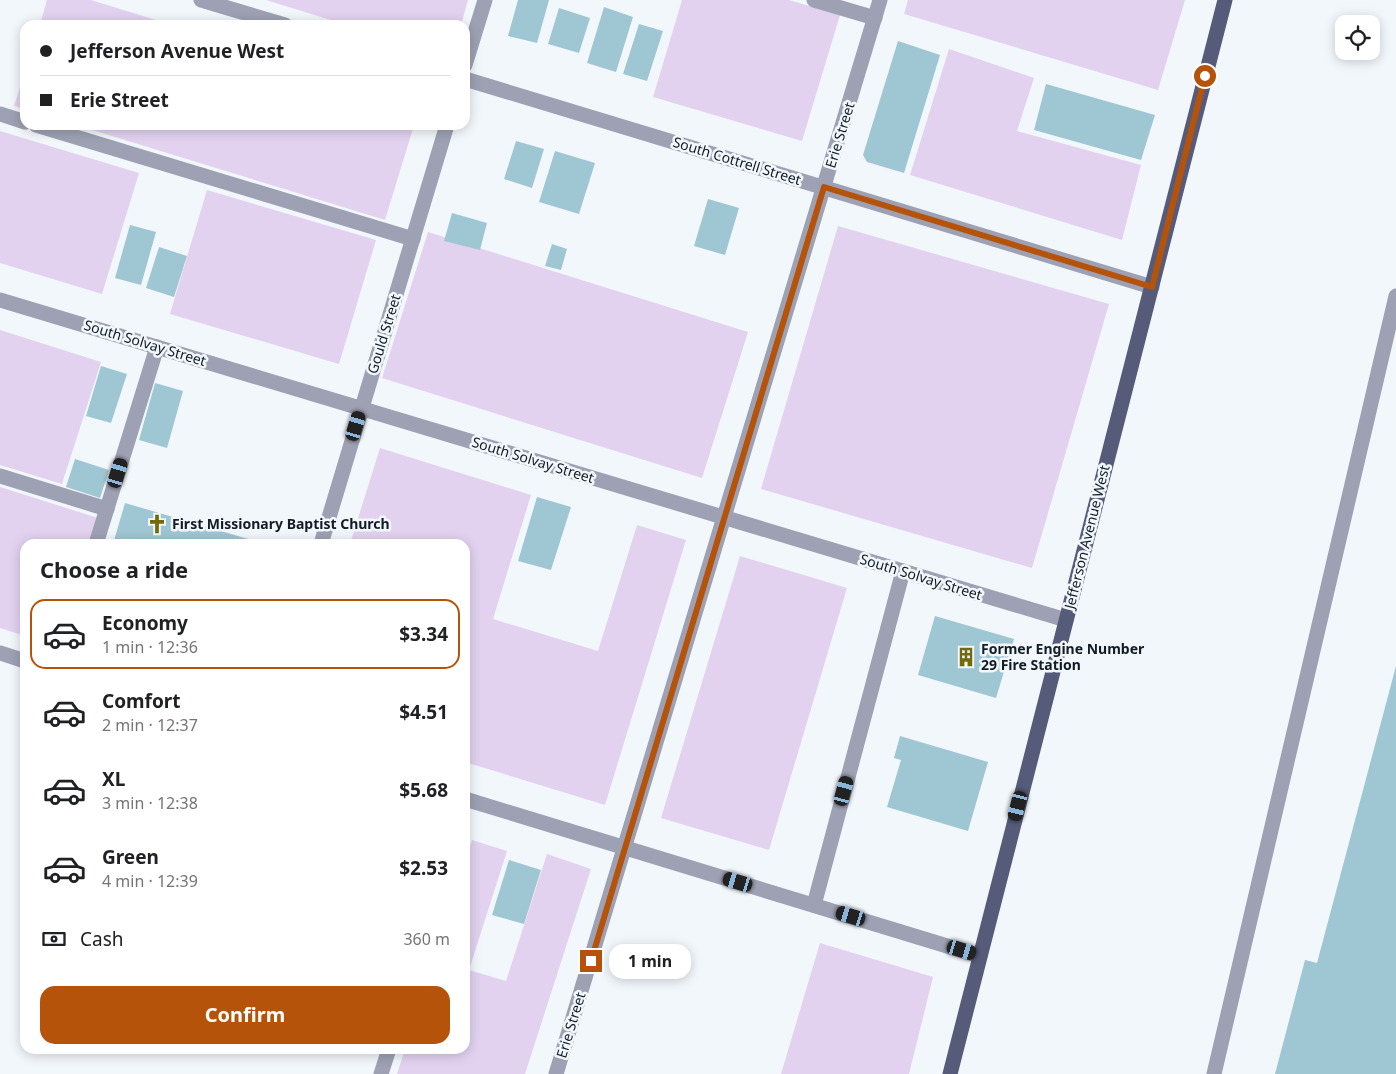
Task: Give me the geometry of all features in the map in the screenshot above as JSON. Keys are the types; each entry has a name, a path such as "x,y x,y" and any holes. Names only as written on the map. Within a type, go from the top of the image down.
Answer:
{"main road":[{"name":"Jefferson Avenue West","path":"950,1074 1225,0"}],"street":[{"path":"201,0 268,20"},
{"path":"470,49 485,0"},
{"path":"814,0 875,18"},
{"name":"Erie Street","path":"556,1074 880,0"},
{"name":"South Cottrell Street","path":"470,80 1152,287"},
{"path":"0,114 20,120"},
{"path":"53,130 413,239"},
{"name":"Gould Street","path":"323,539 446,130"},
{"path":"1214,1074 1396,296"},
{"name":"South Solvay Street","path":"0,300 1066,620"},
{"path":"98,539 157,347"},
{"path":"0,476 107,509"},
{"path":"814,905 903,571"},
{"path":"0,653 20,659"},
{"path":"470,802 980,956"},
{"path":"381,1074 387,1054"}],"shaded area":[{"path":"47,0 91,0 156,20 41,20"},
{"path":"266,0 468,0 462,20 331,20"},
{"path":"682,0 789,0 840,15 802,141 653,97"},
{"path":"908,0 1185,0 1158,90 904,14"},
{"path":"949,49 1034,78 1017,131 1141,165 1122,240 910,175"},
{"path":"20,87 20,108 14,106"},
{"path":"92,130 412,130 385,220"},
{"path":"0,131 139,173 102,294 0,263"},
{"path":"207,190 376,240 339,364 170,314"},
{"path":"838,226 1109,304 1032,568 761,489"},
{"path":"428,232 748,332 702,478 382,378"},
{"path":"0,330 101,362 62,484 0,465"},
{"path":"380,448 531,495 493,619 598,651 637,525 686,540 605,805 470,764 470,539 352,539"},
{"path":"0,487 98,518 92,539 20,539 20,634 0,628"},
{"path":"740,556 847,588 769,850 661,818"},
{"path":"472,840 507,851 470,967 470,846"},
{"path":"547,854 591,869 525,1074 397,1074 403,1054 470,1054 470,970 506,981"},
{"path":"820,943 933,977 909,1074 781,1074"}],"building":[{"path":"518,0 549,0 537,43 508,36"},
{"path":"604,7 633,17 616,72 587,63"},
{"path":"559,8 590,18 579,53 548,44"},
{"path":"639,24 663,31 647,81 623,74"},
{"path":"898,41 940,55 904,173 867,162 863,155"},
{"path":"1046,84 1155,115 1141,160 1034,130"},
{"path":"516,141 544,149 532,188 504,179"},
{"path":"555,151 595,163 579,214 539,202"},
{"path":"708,199 739,208 725,255 694,246"},
{"path":"452,213 487,223 480,250 444,241"},
{"path":"130,225 156,232 141,285 115,278"},
{"path":"552,244 567,249 561,270 545,266"},
{"path":"159,247 187,256 174,297 146,288"},
{"path":"101,366 127,374 111,423 86,416"},
{"path":"155,383 183,391 167,448 139,440"},
{"path":"75,459 109,470 100,498 66,487"},
{"path":"537,497 571,507 551,570 518,561"},
{"name":"First Missionary Baptist Church","path":"125,503 248,539 114,539"},
{"name":"Former Engine Number 29 Fire Station","path":"935,616 1014,639 996,698 918,675"},
{"path":"1396,666 1396,1074 1275,1074 1305,960 1317,963"},
{"path":"900,736 988,762 968,831 887,807 901,760 894,758"},
{"path":"509,860 541,870 524,924 492,915"}],"place":[{"name":"First Missionary Baptist Church","path":"157,524"},
{"name":"Former Engine Number 29 Fire Station","path":"966,657"}],"route":[{"path":"591,961 824,187 1152,287 1205,76"}]}
